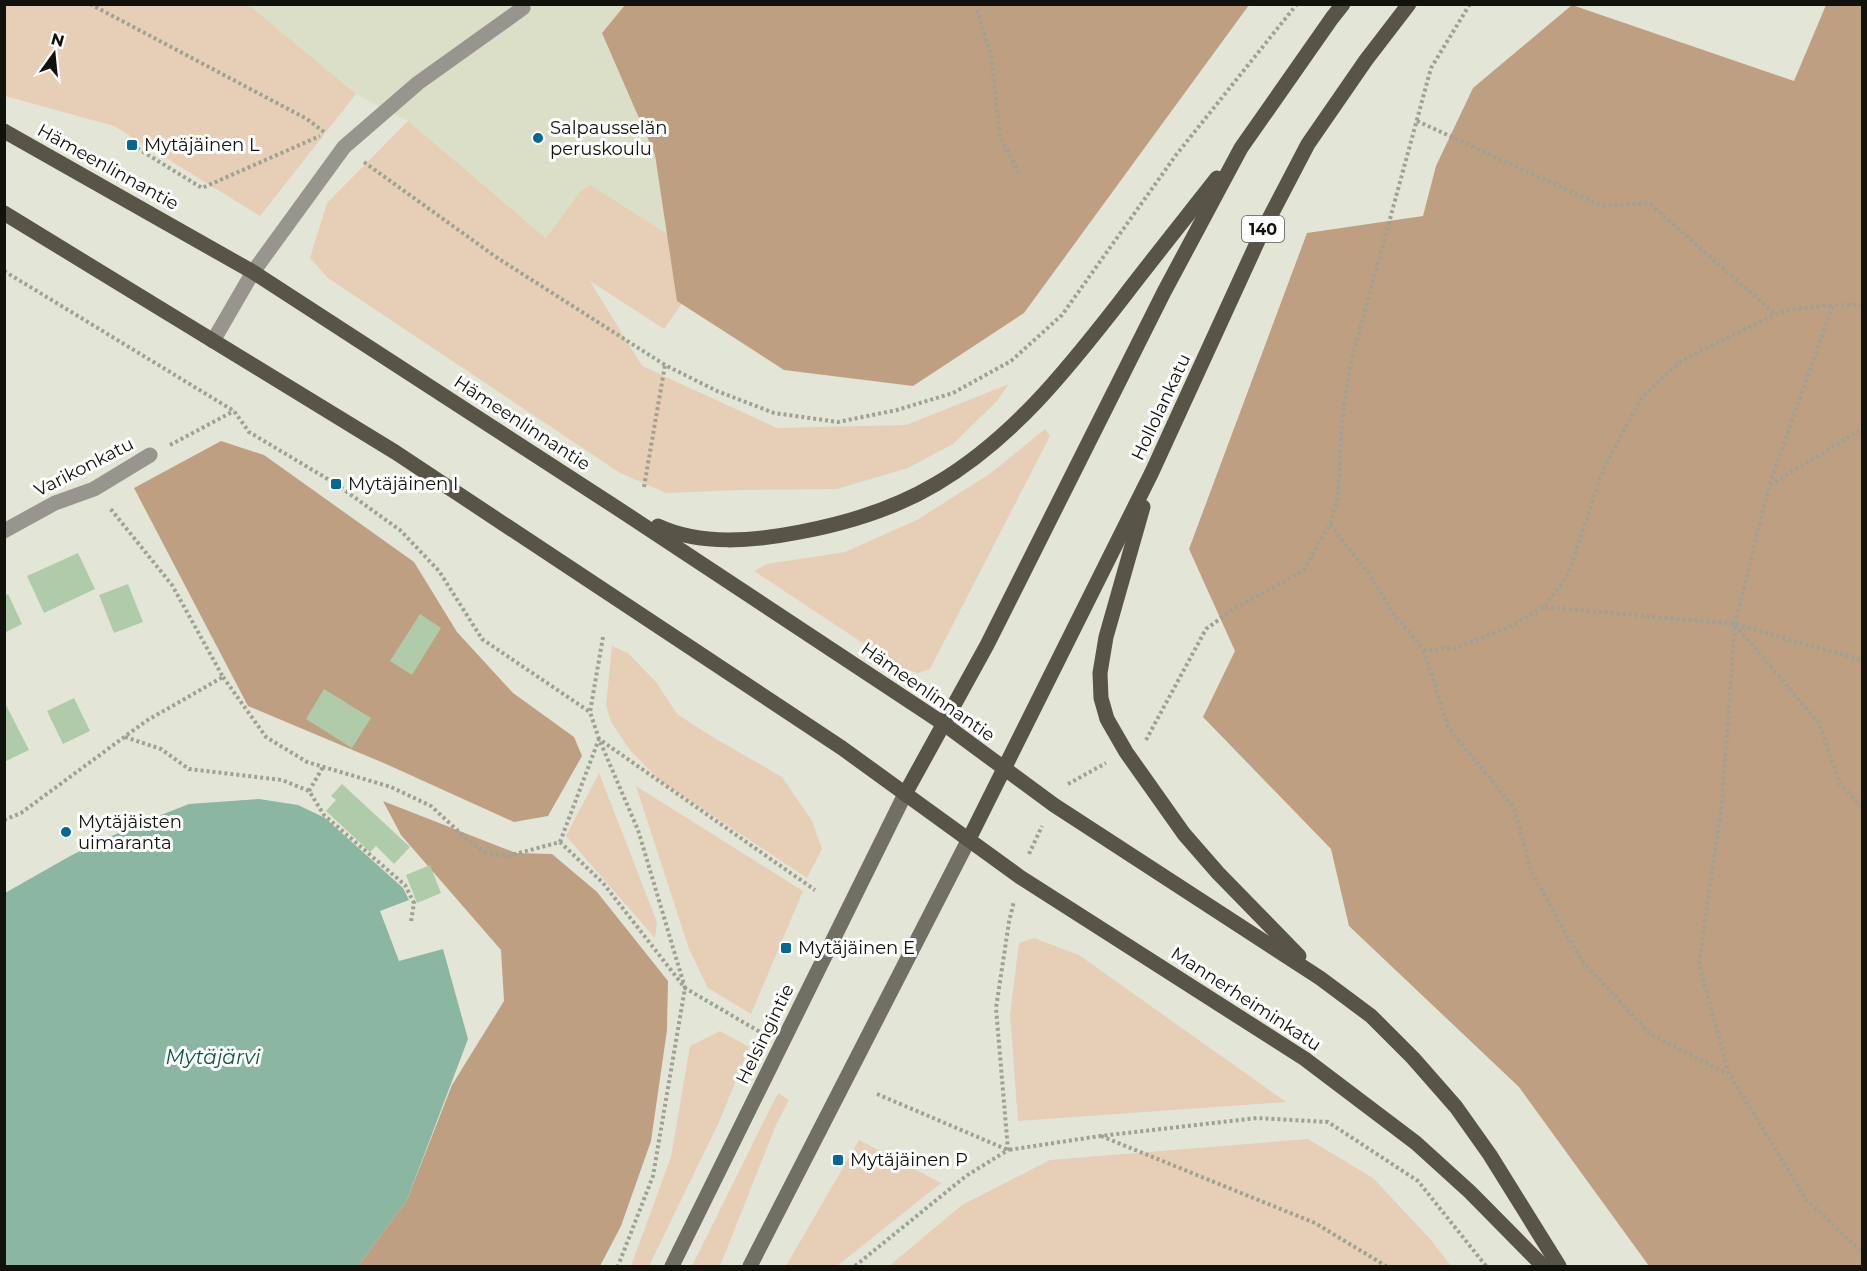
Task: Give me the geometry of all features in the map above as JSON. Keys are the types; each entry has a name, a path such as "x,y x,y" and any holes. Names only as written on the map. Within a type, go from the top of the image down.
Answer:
{"main road":[{"path":"617,508 674,534 723,540 772,538 879,512 936,484 1001,438 1071,365 1241,148 1343,4"},
{"name":"Hollolankatu","path":"969,839 1152,472 1262,232 1308,144 1408,4"},
{"name":"Hämeenlinnantie","path":"4,131 253,272 944,724 1005,770"},
{"path":"944,724 987,645 1164,292 1241,148"},
{"path":"4,213 395,452 720,666 906,794"},
{"path":"1152,472 1107,637 1100,673 1101,698 1107,719 1126,752 1184,834 1218,873 1320,978"},
{"name":"Helsingintie","path":"672,1266 906,794 944,724"},
{"path":"1005,770 1054,805 1320,978 1371,1016 1413,1058 1456,1107 1490,1155 1559,1266"},
{"name":"Mannerheiminkatu","path":"906,794 1020,877 1305,1059 1416,1143 1470,1192 1543,1266"},
{"name":"140","path":"750,1266 969,839"}],"street":[{"path":"213,340 253,272 344,147 418,83 524,6"},
{"name":"Varikonkatu","path":"4,531 56,503 94,489 150,455"}],"path":[{"path":"90,4 307,119 326,134 202,188 132,145"},
{"path":"975,4 991,55 1000,136 1020,176"},
{"path":"344,147 499,259 665,366 717,391 774,413 838,422 897,410 953,393 1011,361 1062,315 1176,155 1297,4"},
{"path":"1145,742 1206,629 1232,610 1303,571 1330,525 1338,497 1342,422 1350,366 1431,68 1470,4"},
{"path":"1417,121 1602,206 1649,203 1774,314"},
{"path":"4,271 234,411 249,432 336,484 400,530 439,571 482,639 590,712"},
{"path":"1833,305 1769,486 1735,624 1722,802 1699,963 1729,1074 1806,1199 1863,1252"},
{"path":"1424,650 1456,648 1509,627 1544,608 1568,575 1603,470 1642,397 1681,361 1774,314 1833,305 1863,305"},
{"path":"644,487 665,366"},
{"path":"150,455 234,411"},
{"path":"1769,486 1863,429"},
{"path":"94,489 172,585 223,677 266,736 308,762 392,787 432,806 469,841 486,853 508,856 560,842"},
{"path":"1330,525 1370,575 1392,612 1424,650 1448,727 1514,808 1531,871 1581,960 1650,1034 1729,1074"},
{"path":"1544,608 1735,624 1863,660"},
{"path":"1735,624 1819,723 1840,784 1863,807"},
{"path":"603,637 590,712 599,739 638,830 685,988 653,1176 618,1266"},
{"path":"4,820 21,813 146,721 223,677"},
{"path":"125,737 160,749 189,769 282,780 309,791 324,815 405,885 414,903 411,921"},
{"path":"560,842 599,739"},
{"path":"599,739 815,890"},
{"path":"309,791 323,767"},
{"path":"560,842 603,883 685,988 760,1032"},
{"path":"1008,1150 996,1008 1009,922"},
{"path":"877,1094 1008,1150"},
{"path":"855,1266 966,1176 1008,1150 1100,1136 1257,1118 1328,1122 1418,1181 1486,1266"},
{"path":"1100,1136 1315,1223 1386,1266"}],"shaded area":[{"path":"4,5 249,5 356,94 260,216 114,126 5,96"},
{"name":"Salpausselän peruskoulu","path":"249,5 625,5 602,33 655,155 677,301 582,268 408,121 356,94"},
{"path":"625,5 1249,5 1024,313 913,386 784,370 677,301 655,155 602,33"},
{"path":"1572,5 1794,81 1826,5 1862,5 1862,1266 1649,1266 1519,1087 1349,926 1331,849 1203,717 1235,651 1189,549 1307,233 1423,216 1436,166 1473,88"},
{"path":"408,121 546,238 580,192 590,185 711,262 664,329 590,281 642,366 777,428 906,425 1009,384 997,401 953,444 908,468 837,489 666,493 620,473 328,278 310,258 327,203"},
{"path":"1045,429 1050,436 930,669 918,673 899,667 754,571 767,564 845,552 917,520 991,473"},
{"path":"221,441 264,455 414,562 457,632 513,693 574,737 582,756 548,816 514,822 386,764 248,706 134,488"},
{"path":"612,646 628,653 656,682 677,714 782,777 812,821 822,849 807,878 659,780 630,750 611,722 606,705"},
{"path":"599,773 657,922 655,938 566,836"},
{"path":"636,786 803,891 751,1014 708,988 689,949"},
{"path":"383,801 516,853 552,854 597,892 668,981 667,1030 651,1141 621,1226 600,1266 358,1266 407,1200 452,1085 504,1001 501,950 401,835"},
{"path":"1034,938 1079,955 1286,1102 1018,1121 1010,1015 1019,943"},
{"path":"720,1031 749,1047 720,1120 649,1266 631,1266 671,1157 690,1046"},
{"path":"778,1093 789,1100 776,1125 720,1266 692,1266"},
{"path":"1308,1139 1373,1178 1431,1240 1451,1266 889,1266 962,1205 1050,1160"},
{"path":"859,1140 941,1183 837,1266 786,1266"}],"water":[{"name":"Mytäjärvi","path":"259,799 298,805 325,818 403,888 409,900 380,911 399,961 443,949 468,1039 407,1200 358,1266 5,1266 5,893 72,855 133,826 189,804"}],"building":[{"path":"78,553 95,589 44,613 27,576"},
{"path":"128,584 143,622 114,633 99,595"},
{"path":"8,594 22,624 4,633 4,596"},
{"path":"420,614 441,628 412,675 390,661"},
{"path":"324,689 371,718 352,748 306,719"},
{"path":"74,698 90,731 63,744 47,711"},
{"path":"6,705 29,750 4,762 4,706"},
{"path":"342,784 410,847 394,864 376,846 370,852 326,811 336,800 331,796"},
{"path":"430,865 441,893 417,903 406,875"}],"place":[{"name":"Salpausselän peruskoulu","path":"538,138"},
{"name":"Mytäjäinen L","path":"132,145"},
{"name":"Mytäjäinen I","path":"336,484"},
{"name":"Mytäjäisten uimaranta","path":"66,832"},
{"name":"Mytäjäinen E","path":"786,948"},
{"name":"Mytäjäinen P","path":"838,1160"}]}
